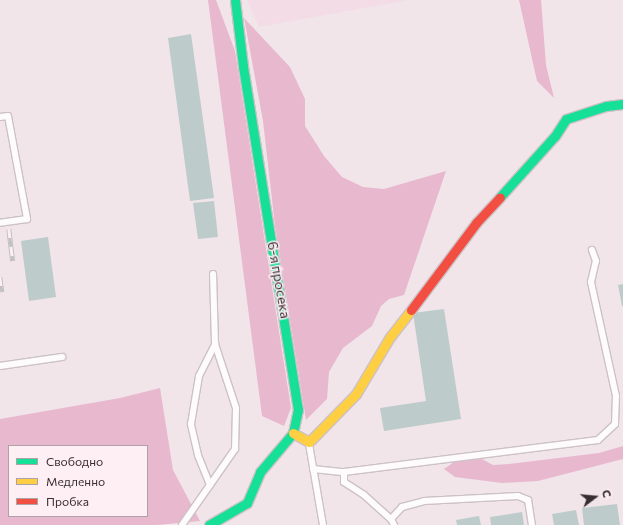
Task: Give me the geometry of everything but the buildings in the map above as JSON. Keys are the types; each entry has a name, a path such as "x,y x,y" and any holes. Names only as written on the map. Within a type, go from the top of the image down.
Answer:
{"street":[{"name":"6-я просека","path":"209,525 247,503 260,472 293,433 298,410 293,366 243,66 235,0"},
{"path":"293,433 309,442 356,394 390,337 476,223 555,136 566,119 606,106 623,104"}],"lane":[{"path":"0,117 8,116 27,219 0,223"},
{"path":"313,469 344,472 598,440 614,424 616,396 591,282 596,261 592,250"},
{"path":"182,525 236,449 236,408 214,344 213,274"},
{"path":"210,485 198,455 190,424 199,376 214,344"},
{"path":"0,366 62,357"},
{"path":"309,442 323,525"},
{"path":"344,472 344,482 364,495 393,522 402,507 424,501 518,496 528,500 532,525"}],"shaded area":[{"path":"208,0 216,0 235,51 291,408 284,426 262,416"},
{"path":"247,0 409,0 259,27"},
{"path":"519,0 541,0 546,65 554,98 537,81"},
{"path":"244,18 290,67 305,99 305,126 324,156 342,177 363,187 384,189 446,171 404,295 389,299 381,306 372,326 343,348 329,372 327,399 306,420 275,226 263,121"},
{"path":"160,388 173,470 200,521 157,525 0,525 0,419 120,398"},
{"path":"623,446 623,459 538,481 502,483 455,477 444,469 454,462 466,460 482,459 493,465 509,464 599,453"}],"railway":[{"path":"9,229 13,261"},
{"path":"0,277 2,292"}],"traffic: fast":[{"path":"209,525 247,503 260,472 293,433 298,410 243,66 235,0"},
{"path":"500,197 555,136 566,119 606,106 623,104"}],"traffic: slow":[{"path":"293,433 309,442 356,394 390,337 411,310"}],"traffic: jam":[{"path":"411,310 476,223 500,197"}]}
